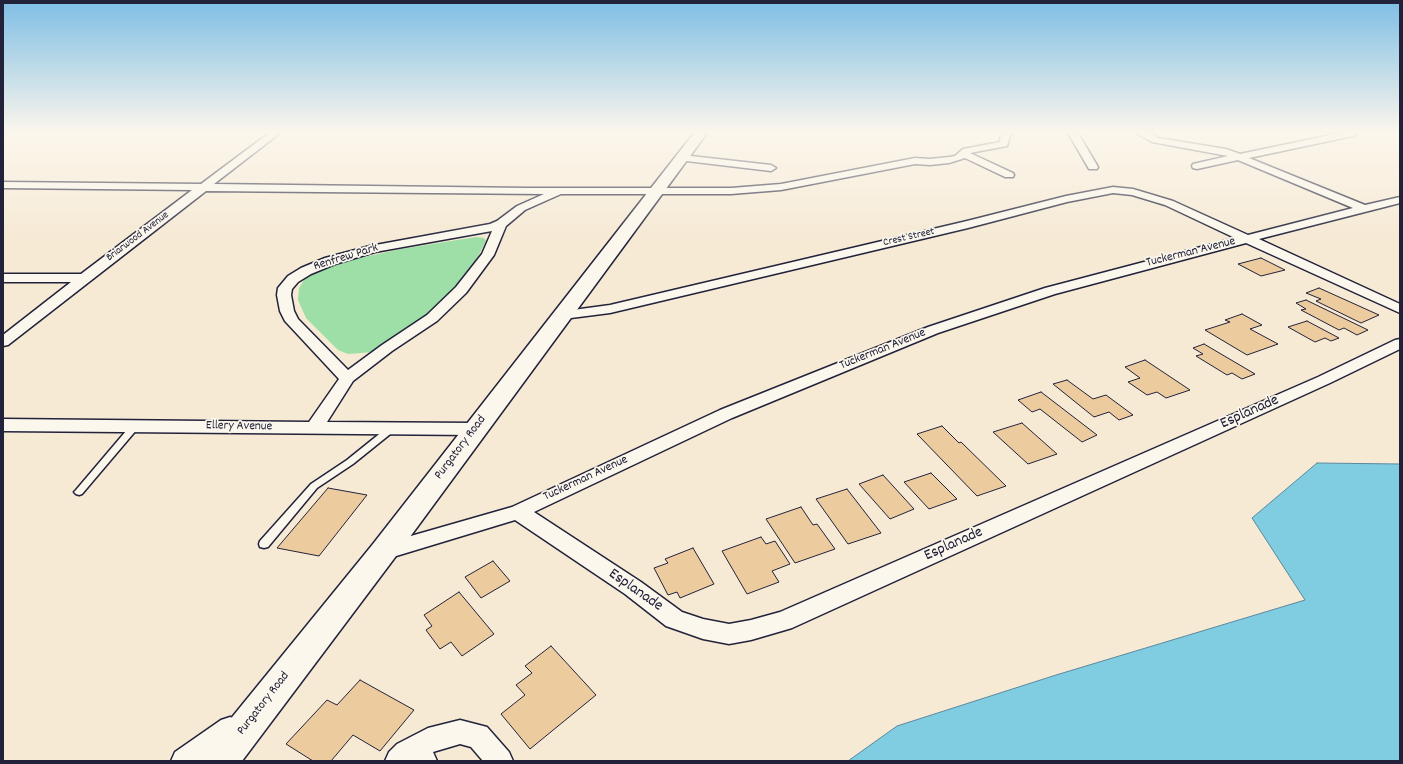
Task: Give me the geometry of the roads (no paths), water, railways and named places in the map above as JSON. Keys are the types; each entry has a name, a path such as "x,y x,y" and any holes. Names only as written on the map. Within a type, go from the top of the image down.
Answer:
{"street":[{"name":"Briarwood Avenue","path":"3,342 227,169"},
{"name":"Purgatory Road","path":"220,761 383,552 674,169"},
{"path":"3,185 527,191 731,191 781,187 876,169"},
{"path":"995,169 1009,175"},
{"path":"1265,169 1364,209"},
{"name":"Renfrew Park","path":"347,378 292,321 284,302 285,288 290,282 306,271 342,257 388,246 473,232 501,224 521,208 562,190"},
{"path":"521,208 527,191"},
{"name":"Crest Street","path":"563,315 610,309 953,228 1066,199 1107,191 1124,191 1145,195 1169,203 1249,238"},
{"name":"Tuckerman Avenue","path":"383,552 518,512 726,414 933,330 1050,291 1175,257 1400,200"},
{"name":"Renfrew Park","path":"314,428 347,378 387,348 432,318 448,304 475,273 488,255 501,224"},
{"path":"1249,238 1400,309"},
{"path":"3,278 84,278"},
{"name":"Esplanade","path":"518,512 633,588 674,619 703,629 728,634 751,630 791,618 1324,380 1400,343"},
{"name":"Ellery Avenue","path":"3,425 475,429"},
{"path":"184,761 260,709"},
{"path":"409,758 428,741 460,732 478,736 500,761"}],"lane":[{"path":"78,492 135,426"},
{"path":"264,544 314,486 350,462 391,429"}],"water":[{"path":"1317,463 1400,464 1400,761 848,761 897,726 1056,675 1305,600 1252,518"}]}
